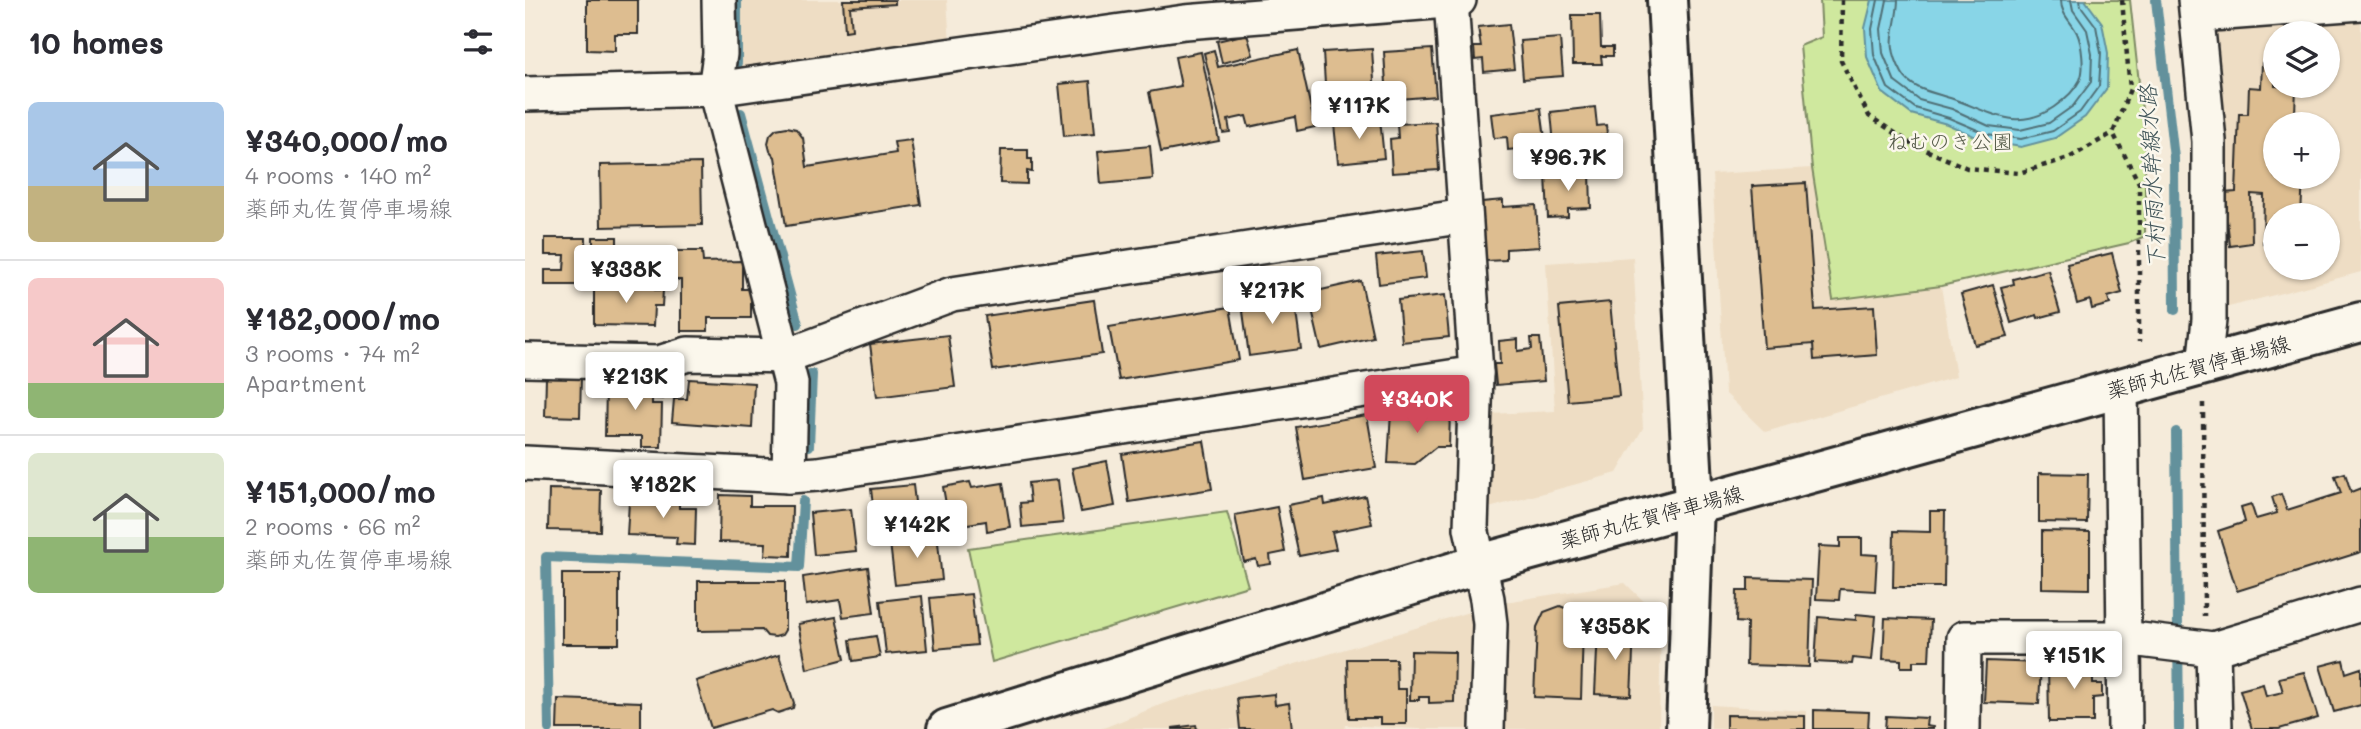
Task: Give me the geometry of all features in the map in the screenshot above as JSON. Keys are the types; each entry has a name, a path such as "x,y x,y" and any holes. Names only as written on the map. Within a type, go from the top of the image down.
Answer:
{"main road":[{"path":"1667,0 1694,503 1686,729"},
{"name":"薬師丸佐賀停車場線","path":"947,729 1480,564 1694,503 2361,322"}],"street":[{"path":"719,0 720,54 715,89 792,383 789,476"},
{"path":"1451,0 1476,373 1471,528 1490,624 1487,729"},
{"path":"525,94 715,89 1185,22 1459,0"},
{"path":"2204,365 2209,320 2209,141 2197,8 2361,3"},
{"path":"525,360 659,363 688,354 786,356 952,294 1465,216"},
{"path":"525,463 789,476 818,474 1476,373"},
{"path":"2125,729 2136,640 2130,385"},
{"path":"1963,729 1964,638 2136,640 2213,649 2361,604"},
{"path":"2213,649 2215,729"}],"path":[{"path":"1842,0 1841,61 1869,116 1912,144 1966,168 2019,173 2069,158 2113,133 2130,89 2122,0"},
{"path":"2113,133 2139,183 2139,342"},
{"path":"2203,403 2204,632 2213,649"}],"shaded area":[{"path":"733,0 947,0 950,44 748,70 734,62"},
{"path":"2361,16 2361,272 2340,278 2340,203 2263,203 2263,280 2331,280 2221,309 2209,39 2221,23"},
{"path":"1812,168 1833,299 1941,286 1956,377 1765,432 1725,393 1712,174"},
{"path":"1633,257 1643,428 1617,473 1485,509 1488,414 1555,411 1546,263"},
{"path":"1625,583 1661,618 1659,729 1500,729 1505,602"},
{"path":"1479,609 1476,729 1346,725 1345,729 1101,729 1165,703"},
{"path":"1711,705 1807,711 1807,729 1711,729"}],"green space":[{"name":"ねむのき公園","path":"1820,0 2130,0 2145,138 2145,236 2129,243 1941,286 1833,300 1812,168 1800,46 1822,37"},
{"path":"1227,512 1248,586 992,662 968,548"}],"water":[{"path":"1872,0 2085,0 2102,23 2108,53 2107,88 2085,117 2055,138 2021,147 1985,141 1947,124 1911,114 1882,92 1867,57 1865,28"}],"building":[{"path":"587,0 638,0 638,34 615,34 615,51 587,50"},
{"path":"843,0 895,0 895,4 850,7 852,30 845,31"},
{"path":"1572,15 1600,15 1601,47 1613,47 1613,56 1601,56 1602,64 1573,64"},
{"path":"1509,24 1514,69 1484,72 1483,59 1475,60 1474,47 1481,47 1478,27"},
{"path":"1247,34 1253,55 1222,63 1217,41"},
{"path":"1560,38 1563,76 1523,79 1520,41"},
{"path":"1372,49 1375,97 1326,100 1323,52"},
{"path":"1432,49 1436,96 1387,100 1384,52"},
{"path":"1214,50 1218,67 1298,50 1315,127 1297,131 1295,117 1249,127 1246,116 1228,120 1230,132 1223,133 1204,53"},
{"path":"1201,52 1219,141 1161,152 1149,92 1181,86 1175,57"},
{"path":"2262,63 2263,98 2296,98 2295,112 2263,112 2263,189 2302,189 2302,203 2264,203 2264,195 2251,194 2252,243 2230,246 2224,193 2236,192 2239,114 2248,114 2249,87 2261,88"},
{"path":"1090,81 1095,133 1064,136 1059,84"},
{"path":"1595,107 1597,126 1606,125 1607,134 1601,135 1601,141 1554,145 1551,112"},
{"path":"1541,108 1546,146 1508,150 1507,137 1494,138 1491,114"},
{"path":"1380,119 1384,158 1338,163 1334,124"},
{"path":"1436,122 1439,170 1392,173 1390,139 1398,138 1397,124"},
{"path":"776,129 796,129 803,138 807,167 896,153 894,142 911,140 921,205 786,226 775,157 768,143 770,135"},
{"path":"1150,146 1153,179 1101,184 1098,151"},
{"path":"1001,150 1028,150 1028,159 1032,159 1032,172 1027,171 1027,184 1000,183"},
{"path":"701,163 702,225 601,227 600,165"},
{"path":"1590,172 1591,208 1568,209 1568,217 1548,218 1546,174"},
{"path":"1806,183 1815,310 1874,306 1877,355 1814,360 1813,344 1764,348 1752,186"},
{"path":"1503,200 1503,207 1536,205 1539,247 1506,249 1506,260 1486,261 1482,202"},
{"path":"593,237 617,237 617,281 593,281"},
{"path":"545,238 586,238 586,285 545,285 545,270 564,270 565,255 545,255"},
{"path":"672,251 702,251 703,262 742,261 742,289 751,289 751,318 708,318 708,331 681,331 681,280 672,280"},
{"path":"1423,251 1426,278 1379,284 1376,256"},
{"path":"2112,253 2122,293 2108,297 2110,304 2092,309 2090,300 2077,304 2067,264"},
{"path":"2048,270 2060,312 2038,318 2037,315 2011,323 2001,287 2014,284 2013,279"},
{"path":"1361,281 1373,337 1321,349 1308,293"},
{"path":"594,285 655,286 655,290 663,290 662,306 654,306 653,326 594,325"},
{"path":"1993,285 2008,337 1975,345 1961,294"},
{"path":"1445,295 1449,337 1402,342 1398,300"},
{"path":"1294,297 1301,349 1249,356 1242,304"},
{"path":"1094,300 1102,354 993,370 985,316"},
{"path":"1610,302 1619,396 1568,401 1559,307"},
{"path":"1230,307 1239,360 1119,380 1109,327"},
{"path":"948,335 955,387 877,397 870,344"},
{"path":"1531,338 1540,338 1544,381 1496,385 1494,364 1500,364 1499,341 1518,339 1518,351 1532,349"},
{"path":"546,377 581,377 580,417 545,416"},
{"path":"620,379 647,379 647,388 663,388 663,399 652,398 652,404 662,404 661,447 642,447 642,436 605,436 606,388 620,388"},
{"path":"689,379 754,383 752,428 672,422 674,399 687,399"},
{"path":"1450,410 1449,447 1436,447 1415,464 1388,463 1391,412"},
{"path":"1367,415 1376,468 1305,480 1296,427"},
{"path":"1204,441 1212,489 1129,502 1122,454"},
{"path":"1107,461 1115,506 1081,512 1072,468"},
{"path":"2039,473 2088,474 2087,523 2039,522"},
{"path":"2345,473 2351,492 2361,488 2361,552 2237,591 2218,531 2245,522 2241,507 2251,504 2256,519 2277,513 2272,497 2281,494 2287,510 2341,493 2335,476"},
{"path":"1058,480 1063,523 1022,527 1020,503 1030,502 1028,483"},
{"path":"970,482 972,488 1003,483 1010,527 987,531 986,521 950,527 943,487"},
{"path":"913,485 918,527 876,531 871,489"},
{"path":"549,489 601,490 600,531 548,530"},
{"path":"720,495 750,496 750,506 792,506 791,556 765,555 766,543 719,542"},
{"path":"648,496 679,497 679,508 696,508 695,545 676,544 677,537 627,535 629,502 647,503"},
{"path":"1365,496 1372,524 1332,532 1336,549 1299,556 1288,505 1324,498 1325,505"},
{"path":"1277,507 1285,552 1270,555 1271,564 1258,566 1256,559 1244,562 1235,515"},
{"path":"851,509 856,551 814,555 810,513"},
{"path":"1930,511 1945,511 1944,587 1893,587 1894,531 1930,532"},
{"path":"2042,531 2090,532 2090,589 2042,588"},
{"path":"937,533 942,580 895,585 890,543 907,541 907,536"},
{"path":"1840,538 1862,538 1862,554 1877,555 1875,591 1840,589 1839,600 1816,599 1819,546 1840,547"},
{"path":"868,567 874,613 843,617 840,600 806,605 803,577"},
{"path":"562,574 619,574 619,644 562,644"},
{"path":"1748,578 1812,580 1809,667 1746,665 1747,623 1736,622 1737,591 1748,591"},
{"path":"698,581 785,581 785,630 782,635 767,636 762,630 698,631"},
{"path":"971,594 977,645 935,649 930,598"},
{"path":"922,596 927,650 886,654 880,601"},
{"path":"1560,606 1577,613 1583,628 1581,699 1534,697 1537,627 1544,612"},
{"path":"1856,614 1876,616 1872,660 1853,658 1852,664 1815,662 1818,617 1856,620"},
{"path":"836,617 845,659 807,669 798,624"},
{"path":"1885,618 1931,620 1929,661 1913,661 1913,667 1901,667 1901,660 1883,659"},
{"path":"1598,629 1634,631 1631,696 1595,694"},
{"path":"876,636 880,657 853,661 850,640"},
{"path":"1411,651 1455,652 1454,702 1429,703 1429,697 1410,700"},
{"path":"779,655 794,703 793,708 778,713 772,710 711,728 696,681"},
{"path":"1347,659 1396,659 1397,689 1406,689 1406,724 1380,724 1380,718 1349,718"},
{"path":"2343,660 2346,673 2361,668 2361,705 2334,712 2320,666"},
{"path":"1986,661 2041,663 2039,704 1984,702"},
{"path":"2048,663 2111,663 2110,676 2093,676 2093,684 2102,684 2102,697 2093,698 2093,722 2049,722"},
{"path":"2304,672 2318,718 2279,729 2252,729 2240,690 2263,684 2266,696 2283,692 2279,678"},
{"path":"1274,694 1275,705 1289,703 1292,729 1240,729 1237,698"},
{"path":"558,699 641,702 641,729 557,729"},
{"path":"1814,710 1869,712 1868,729 1814,729"},
{"path":"1726,715 1805,716 1805,729 1726,729"},
{"path":"1886,716 1927,718 1926,726 1933,729 1885,729"},
{"path":"1196,725 1197,729 1173,729 1173,728"}],"waterway":[{"path":"737,0 737,63"},
{"name":"下村雨水幹線水路","path":"2156,0 2174,158 2175,310"},
{"path":"741,113 798,324"},
{"path":"809,446 812,374"},
{"name":"下村雨水幹線水路","path":"2176,432 2179,729"},
{"path":"549,729 546,557 799,567 803,501"}]}
